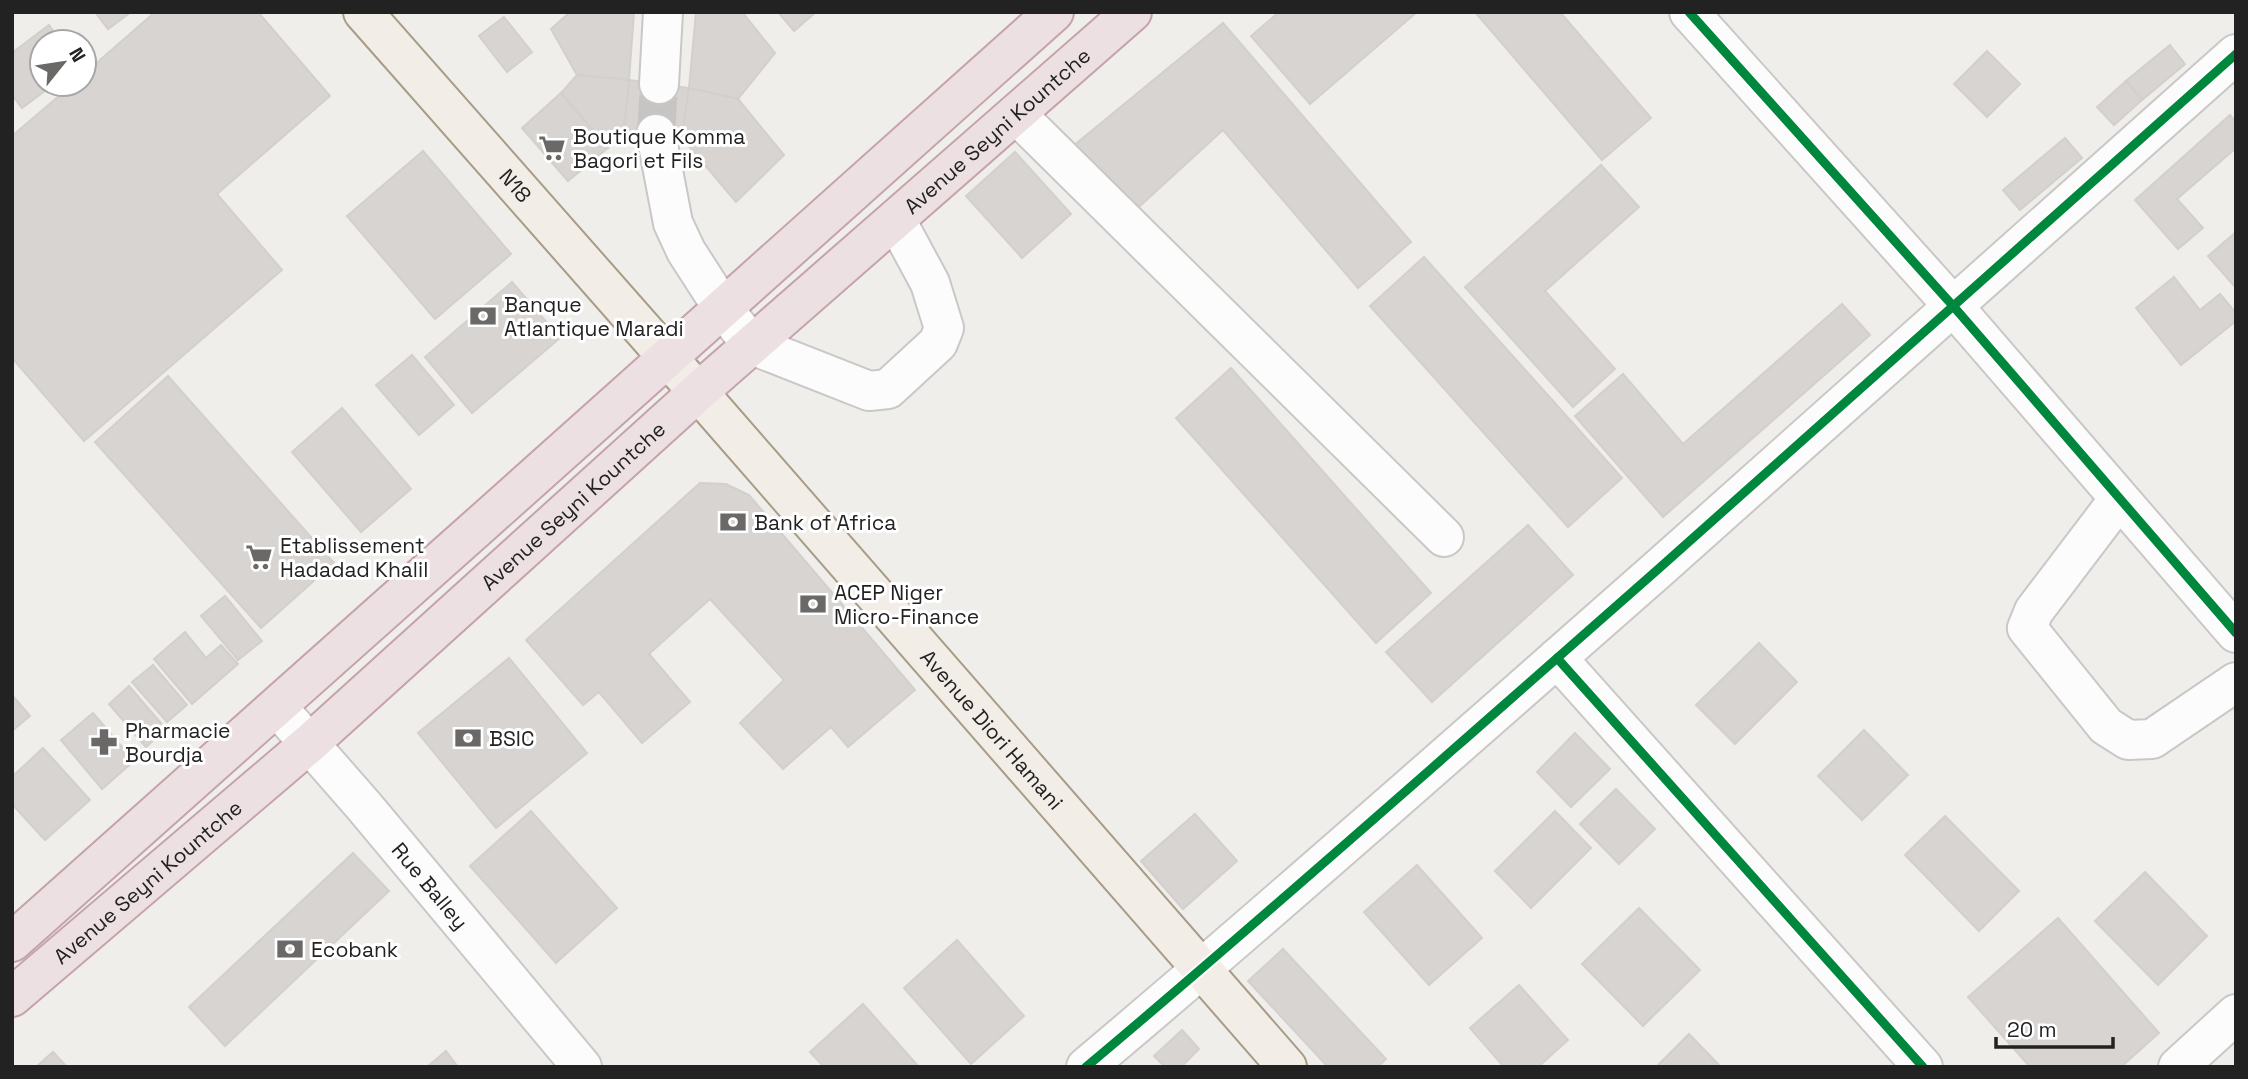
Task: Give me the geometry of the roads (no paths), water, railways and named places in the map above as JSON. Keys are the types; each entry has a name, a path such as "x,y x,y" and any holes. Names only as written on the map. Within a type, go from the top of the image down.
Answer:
{"highway":[{"name":"Avenue Seyni Kountche","path":"17,938 278,708 1054,12"},
{"name":"Avenue Seyni Kountche","path":"12,997 310,743 698,392 1132,12"},
{"path":"17,938 51,965"}],"main road":[{"name":"N18","path":"363,12 698,392"},
{"name":"Avenue Diori Hamani","path":"698,392 1287,1067"}],"street":[{"path":"659,84 663,12"},
{"path":"1689,12 1954,307 2236,632"},
{"path":"1086,1067 1202,970 1558,658 2236,54"},
{"path":"1016,114 1444,537"},
{"path":"656,134 673,223 686,251 722,307 752,345 869,391 888,389 938,343 944,328 930,283 895,220"},
{"path":"2119,499 2034,611 2027,628 2106,726 2129,740 2152,738 2236,682"},
{"path":"1558,658 1923,1067"},
{"name":"Rue Balley","path":"278,708 582,1067"},
{"path":"2178,1067 2236,1014"}],"tunnel":[{"path":"656,134 659,84"}],"place":[{"name":"Boutique Komma Bagori et Fils","path":"552,148"},
{"name":"Banque Atlantique Maradi","path":"483,316"},
{"name":"Bank of Africa","path":"733,522"},
{"name":"Etablissement Hadadad Khalil","path":"259,557"},
{"name":"ACEP Niger Micro-Finance","path":"813,604"},
{"name":"BSIC","path":"468,738"},
{"name":"Pharmacie Bourdja","path":"104,742"},
{"name":"Ecobank","path":"290,949"}]}
